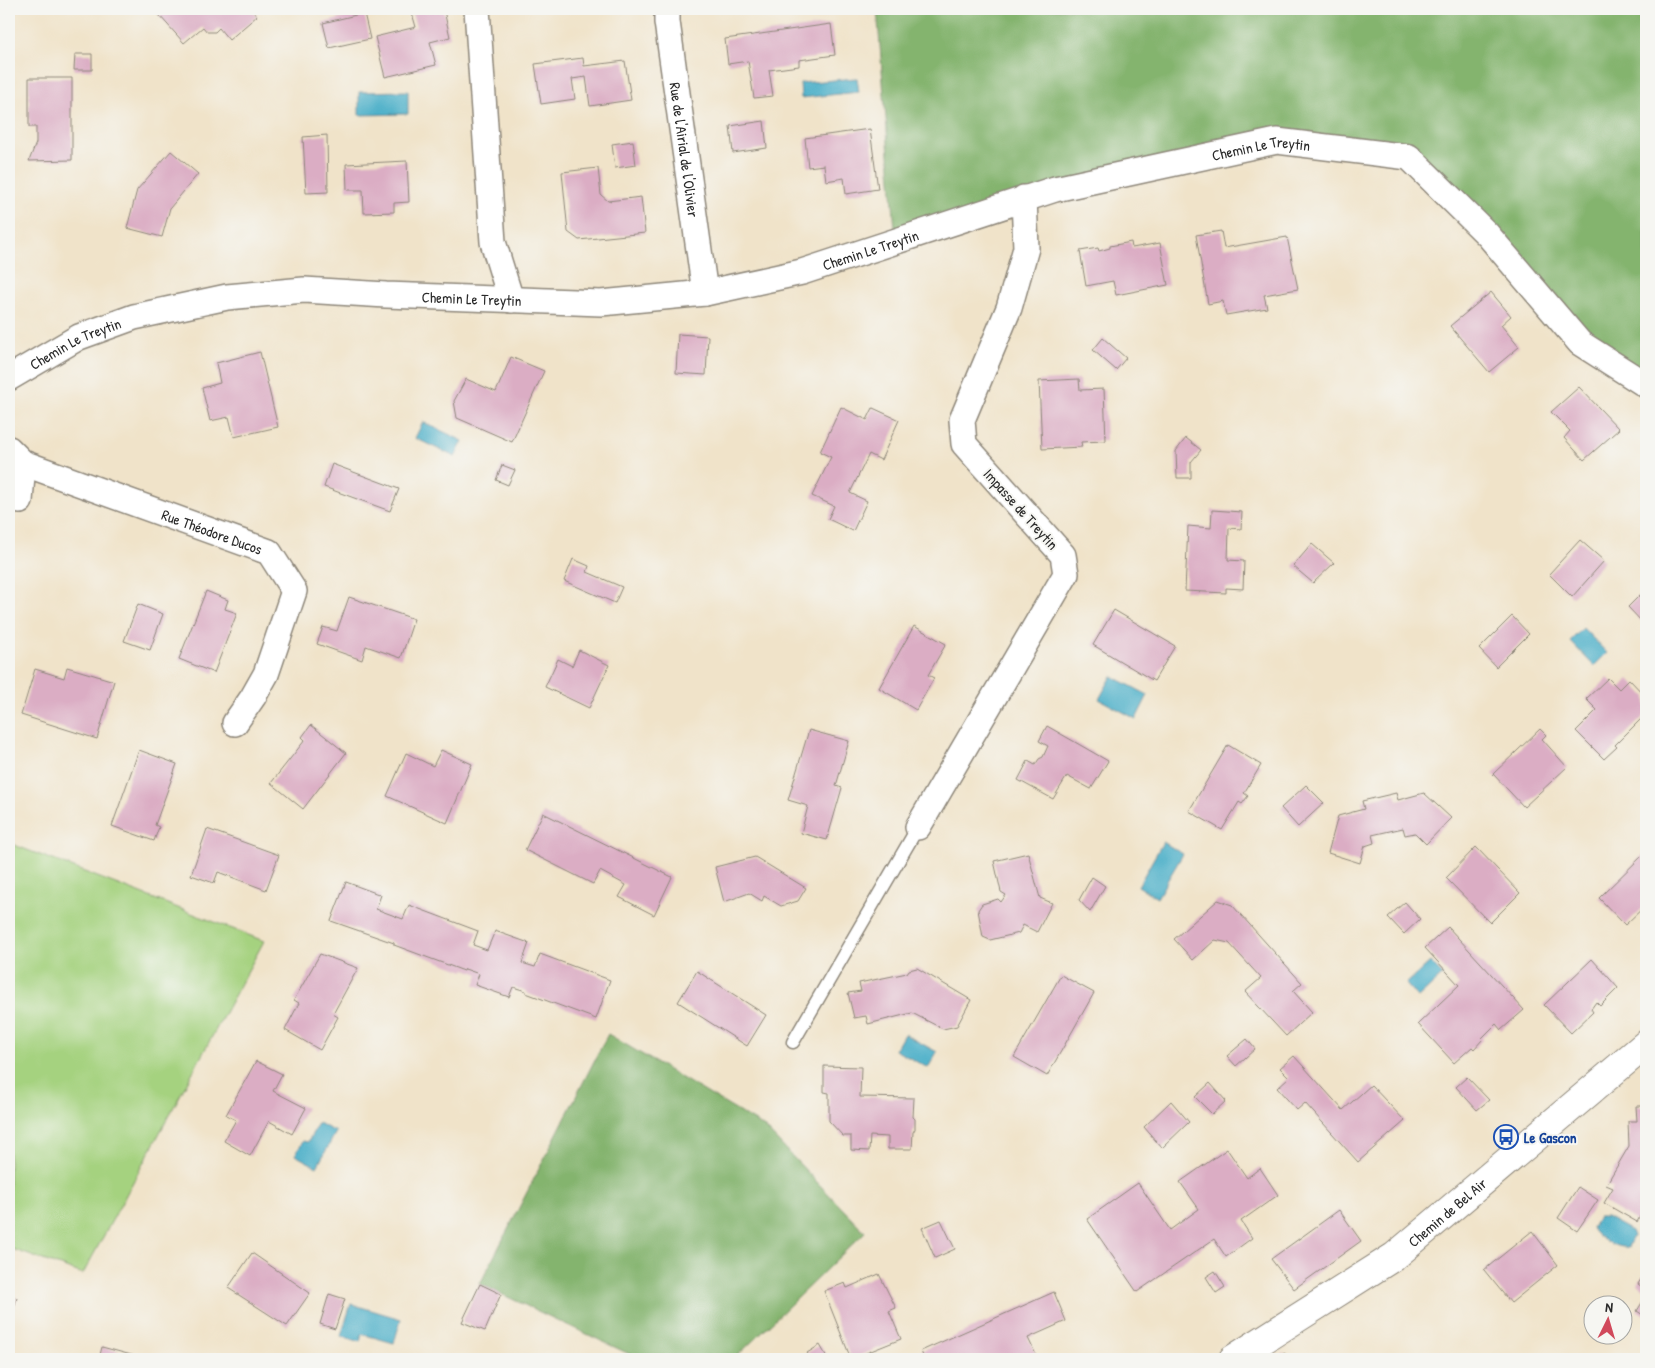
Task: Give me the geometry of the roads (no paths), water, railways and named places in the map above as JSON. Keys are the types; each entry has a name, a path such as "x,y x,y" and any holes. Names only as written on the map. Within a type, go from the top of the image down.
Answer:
{"street":[{"path":"478,9 492,242 511,300"},
{"name":"Rue de l'Airial de l'Olivier","path":"667,9 667,22 706,293"},
{"name":"Chemin Le Treytin","path":"9,378 79,337 134,317 226,297 304,290 601,303 706,293 802,272 1055,189 1277,141 1409,157 1488,235 1580,342 1646,385"},
{"name":"Impasse de Treytin","path":"918,827 1066,574 1063,555 964,444 962,420 1009,308 1026,248 1024,198"},
{"path":"16,456 20,501"},
{"name":"Rue Théodore Ducos","path":"16,456 269,552 294,591 266,674 235,723"},
{"name":"Chemin de Bel Air","path":"1233,1359 1395,1256 1646,1044"}],"lane":[{"path":"793,1042 918,827"}],"water":[{"path":"857,78 859,92 801,98 800,83"},
{"path":"408,91 408,114 359,115 359,92"},
{"path":"423,422 463,441 455,457 415,438"},
{"path":"1583,628 1607,653 1594,666 1570,641"},
{"path":"1112,676 1148,695 1136,719 1099,699"},
{"path":"1163,842 1183,854 1157,898 1138,886"},
{"path":"1430,962 1443,975 1418,998 1406,984"},
{"path":"904,1034 937,1052 928,1068 895,1050"},
{"path":"318,1123 336,1132 317,1167 295,1155 303,1141 308,1142"},
{"path":"1598,1217 1606,1217 1631,1231 1633,1236 1628,1247 1613,1245 1594,1232 1592,1228"},
{"path":"351,1304 401,1319 394,1343 362,1334 360,1342 341,1336"}],"place":[{"name":"Le Gascon","path":"1506,1137"}]}
